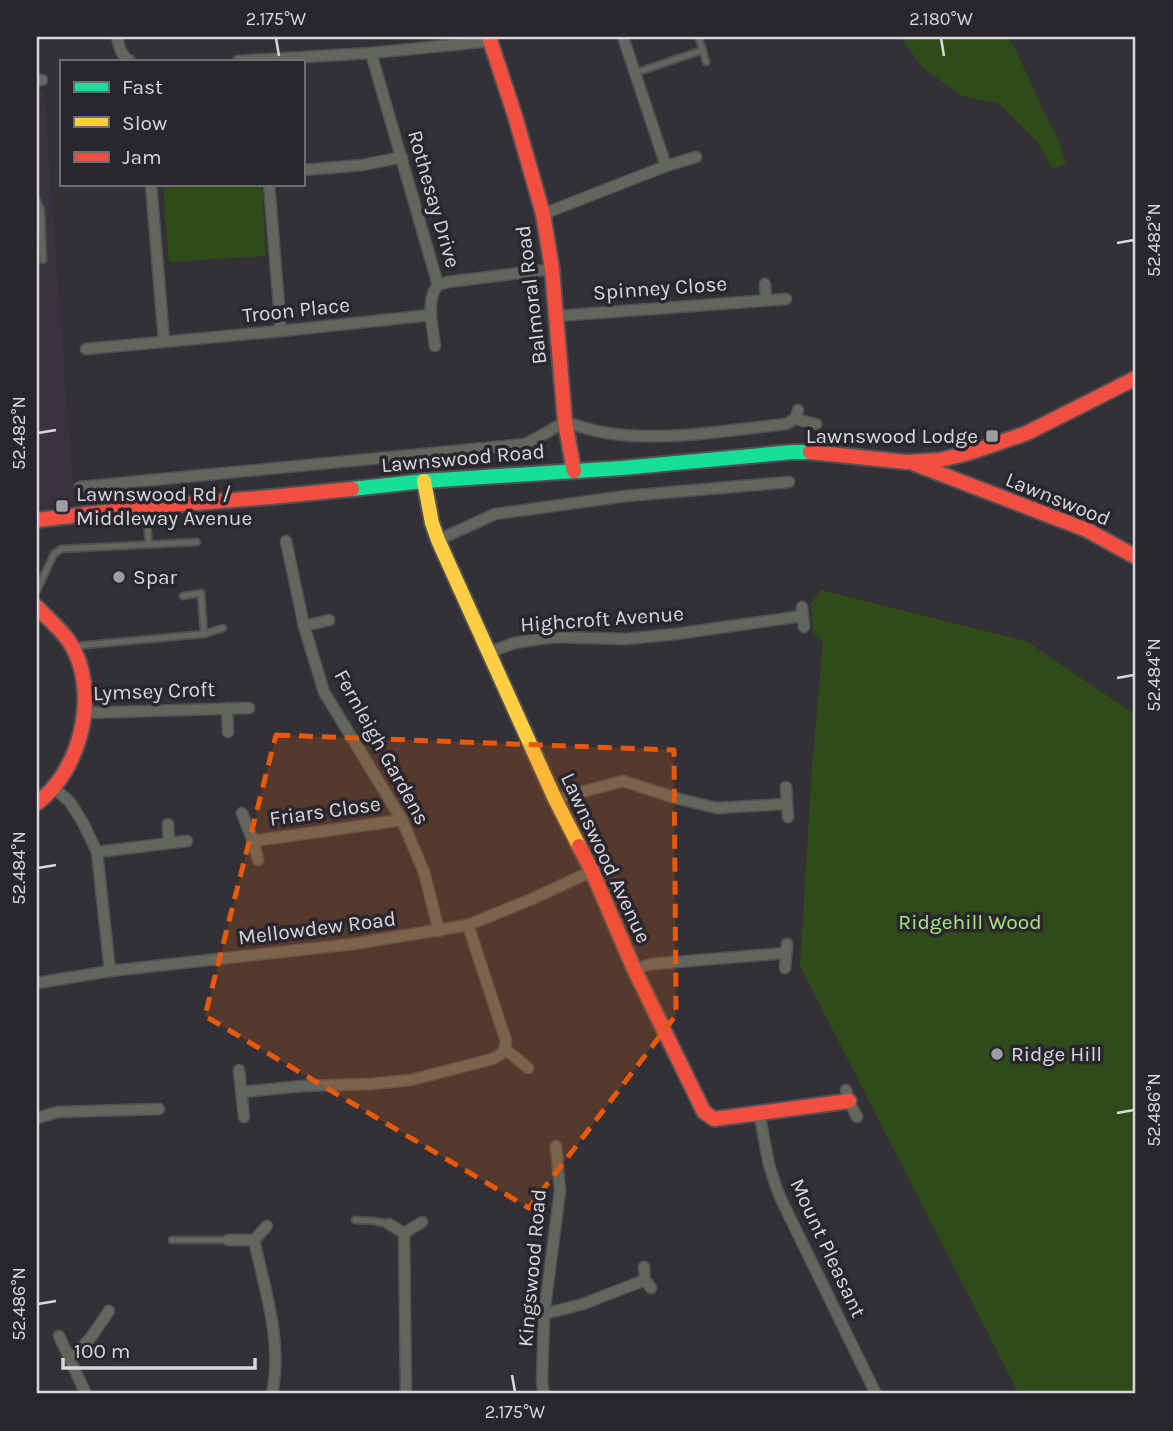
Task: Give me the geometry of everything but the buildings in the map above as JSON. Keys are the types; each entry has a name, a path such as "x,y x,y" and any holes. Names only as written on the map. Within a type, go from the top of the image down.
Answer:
{"street":[{"path":"117,37 124,58 128,60"},
{"path":"623,37 666,166"},
{"path":"255,60 372,53 490,39"},
{"name":"Balmoral Road","path":"490,39 543,214 552,269 565,422 574,471"},
{"name":"Rothesay Drive","path":"372,53 438,285 552,269"},
{"path":"304,170 363,165 402,157"},
{"path":"543,214 666,166 696,158"},
{"path":"151,186 164,341"},
{"path":"269,186 281,331"},
{"path":"765,284 766,300"},
{"path":"435,346 431,315 433,291 438,285"},
{"name":"Spinney Close","path":"556,316 786,299"},
{"name":"Troon Place","path":"86,349 431,315"},
{"name":"Lawnswood","path":"893,462 938,460 995,445 1043,425 1136,378"},
{"path":"80,487 526,444 565,422 604,433 630,435 681,435 786,424 796,415 816,424"},
{"name":"Lawnswood Road","path":"37,520 145,507 424,481 622,468 793,452 816,451 893,462"},
{"path":"963,483 963,465 968,453"},
{"name":"Lawnswood","path":"911,462 1087,530 1136,557"},
{"name":"Lawnswood Avenue","path":"424,481 438,540 488,653 555,799 592,871 634,969 704,1112 714,1119 848,1096"},
{"path":"438,540 495,514 626,496 789,482"},
{"name":"Fernleigh Gardens","path":"286,541 304,626 324,692 402,820 424,872 439,930"},
{"path":"37,607 72,646 82,670 84,685 79,735 73,758 54,788 37,803"},
{"name":"Highcroft Avenue","path":"488,653 514,643 546,638 626,639 802,617"},
{"path":"304,626 329,620"},
{"name":"Lymsey Croft","path":"227,708 228,732"},
{"name":"Lymsey Croft","path":"82,713 250,708"},
{"path":"555,799 623,781 717,808 786,804"},
{"path":"786,787 788,817"},
{"path":"54,788 70,802 96,852 110,971"},
{"name":"Friars Close","path":"242,813 254,841 258,860"},
{"name":"Friars Close","path":"254,841 402,820"},
{"path":"168,824 169,842"},
{"path":"96,852 187,841"},
{"name":"Mellowdew Road","path":"37,984 110,971 353,944 468,925 592,871"},
{"path":"242,1092 411,1080 501,1055 506,1041 468,925"},
{"path":"634,969 652,964 787,949 785,968"},
{"path":"505,1049 528,1068"},
{"path":"239,1070 244,1117"},
{"path":"848,1096 857,1117"},
{"path":"37,1118 58,1112 159,1109"},
{"name":"Mount Pleasant","path":"759,1112 769,1165 779,1195 877,1394"},
{"name":"Kingswood Road","path":"544,1394 544,1314 560,1192 556,1146"},
{"path":"404,1233 422,1222"},
{"path":"389,1224 404,1233"},
{"path":"228,1240 254,1240 267,1226"},
{"path":"404,1233 406,1394"},
{"path":"254,1240 274,1339 275,1380 272,1394"},
{"path":"544,1314 648,1284 644,1267"},
{"path":"69,1357 88,1341 109,1311"},
{"path":"59,1336 86,1394"}],"lane":[{"path":"699,38 706,62"},
{"path":"635,73 703,50"},
{"path":"37,201 41,210 43,260"},
{"path":"145,507 149,544"},
{"path":"37,590 54,554 61,549 197,542"},
{"path":"183,596 201,593 204,634"},
{"path":"72,646 204,634 223,628"},
{"path":"355,1220 374,1220 389,1224"},
{"path":"172,1240 228,1240"}],"highlighted area":[{"path":"276,735 674,750 676,1015 529,1208 205,1016"}],"shaded area":[{"path":"44,91 74,503 37,506 37,92"}],"green space":[{"path":"900,37 1007,37 1015,48 1059,140 1066,164 1053,169 1037,142 999,104 962,96 924,69"},
{"path":"163,186 262,186 266,256 169,262"},
{"name":"Ridgehill Wood","path":"821,590 1026,641 1136,715 1136,1394 1019,1394 800,966 812,767 823,642 813,632 811,603"}],"traffic: fast":[{"path":"352,489 424,481 810,452"}],"traffic: slow":[{"path":"424,481 438,540 555,799 579,846"}],"traffic: jam":[{"path":"489,37 543,214 552,269 565,422 574,471"},
{"path":"810,452 906,462 940,460 1027,433 1136,378"},
{"path":"915,464 1087,530 1136,557"},
{"path":"37,520 145,507 352,489"},
{"path":"37,607 72,645 82,671 85,691 84,713 74,754 52,790 37,803"},
{"path":"579,846 634,969 704,1112 714,1119 849,1101"}],"place":[{"name":"Lawnswood Lodge","path":"992,436"},
{"name":"Lawnswood Rd / Middleway Avenue","path":"62,506"},
{"name":"Spar","path":"119,577"},
{"name":"Ridge Hill","path":"997,1054"}]}
